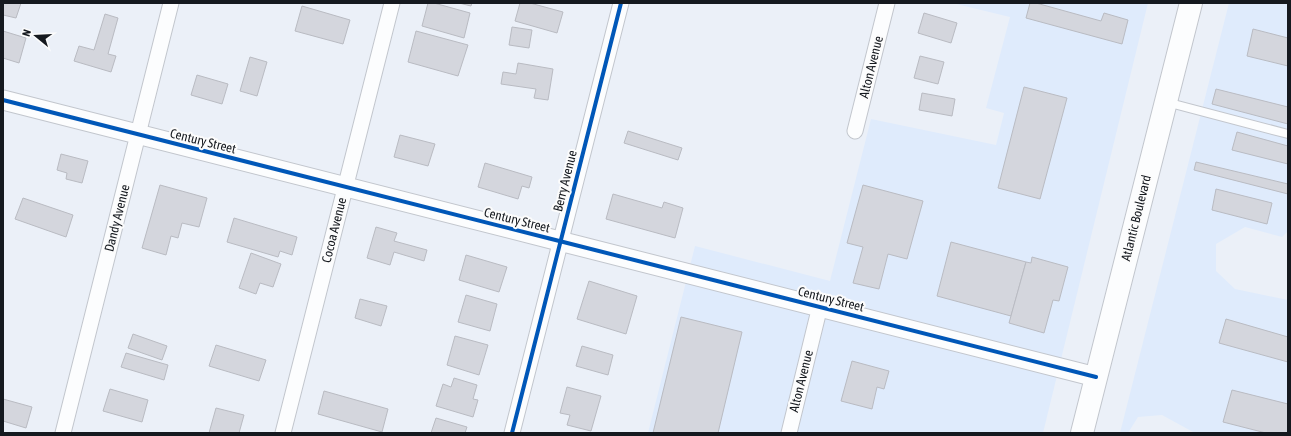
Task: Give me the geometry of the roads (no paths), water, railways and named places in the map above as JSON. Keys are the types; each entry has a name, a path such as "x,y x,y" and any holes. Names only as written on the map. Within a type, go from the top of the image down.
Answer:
{"main road":[{"name":"Atlantic Boulevard","path":"1082,433 1191,3"}],"street":[{"name":"Dandy Avenue","path":"63,433 171,3"},
{"name":"Cocoa Avenue","path":"283,433 392,3"},
{"name":"Berry Avenue","path":"512,433 621,3"},
{"name":"Alton Avenue","path":"855,131 887,3"},
{"name":"Century Street","path":"3,100 1096,377"},
{"name":"Alton Avenue","path":"788,433 820,306"}],"lane":[{"path":"1166,102 1288,134"}]}
